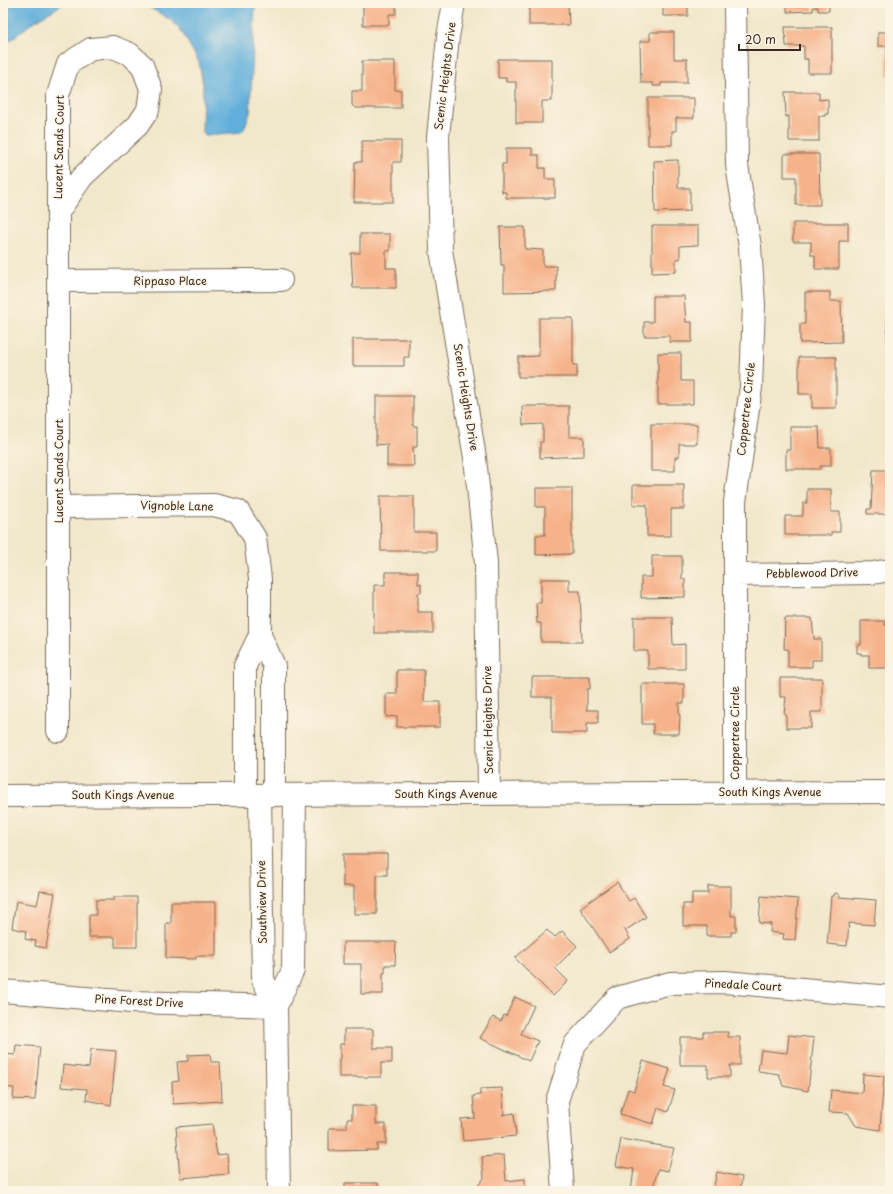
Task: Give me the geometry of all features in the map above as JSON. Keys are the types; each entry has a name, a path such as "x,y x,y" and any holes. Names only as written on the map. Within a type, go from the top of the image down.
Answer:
{"street":[{"name":"Scenic Heights Drive","path":"454,3 448,36 438,137 440,250 475,458 486,563 489,793"},
{"name":"Coppertree Circle","path":"735,3 737,165 750,248 754,304 751,387 735,502 735,792"},
{"name":"Lucent Sands Court","path":"58,212 82,177 138,125 148,110 151,89 142,65 130,54 113,47 90,49 68,64 58,95 58,212 60,507 58,731"},
{"name":"Rippaso Place","path":"59,281 281,280"},
{"name":"Vignoble Lane","path":"60,507 214,505 238,511 255,538 260,579 260,635 274,666 260,795"},
{"name":"Pebblewood Drive","path":"735,575 873,573 890,570"},
{"name":"Vignoble Lane","path":"260,635 245,666 260,795"},
{"name":"South Kings Avenue","path":"3,796 890,792"},
{"name":"Southview Drive","path":"260,795 262,980 276,1006"},
{"name":"Southview Drive","path":"279,1191 276,1006 293,970 295,795"},
{"name":"Pinedale Court","path":"563,1191 557,1101 575,1044 617,998 670,983 726,982 890,997"},
{"name":"Pine Forest Drive","path":"3,991 132,1002 276,1006"}],"water":[{"path":"3,3 65,3 33,22 3,46"},
{"path":"142,3 255,3 250,113 244,129 241,132 206,135 202,132 203,84 199,62 182,32 171,20"}],"building":[{"path":"363,3 396,3 396,14 389,14 389,25 363,25"},
{"path":"529,3 568,3 569,25 529,25"},
{"path":"663,3 688,3 688,16 663,16"},
{"path":"787,3 829,3 829,11 818,11 818,7 813,7 813,11 787,12"},
{"path":"785,27 832,27 832,73 808,73 808,59 804,59 804,46 786,46"},
{"path":"887,30 890,30 890,76 887,76 887,46 878,46 878,32 887,32"},
{"path":"650,32 674,32 674,59 687,59 687,83 661,83 661,86 653,86 653,83 641,83 640,41 650,41"},
{"path":"498,59 552,59 552,101 542,101 542,123 516,123 516,82 506,82 506,78 498,78"},
{"path":"362,61 395,61 395,90 401,90 401,108 355,108 352,105 352,91 362,91"},
{"path":"785,92 819,92 819,100 828,99 828,114 825,114 825,116 819,116 819,141 789,141 789,116 786,117"},
{"path":"648,98 694,98 694,118 676,118 676,131 672,131 672,145 648,145"},
{"path":"362,141 401,141 401,162 393,162 393,202 354,202 355,162 362,162"},
{"path":"506,148 532,148 532,155 539,155 539,168 545,168 545,179 555,179 555,198 506,198 506,192 502,192 502,164 506,164"},
{"path":"784,154 819,154 820,205 796,205 796,177 784,177"},
{"path":"678,160 678,188 690,188 690,211 655,212 654,161"},
{"path":"793,223 848,223 848,241 839,241 839,269 815,269 815,255 811,255 811,242 793,242"},
{"path":"652,226 698,226 698,245 680,246 680,259 676,259 676,272 652,273"},
{"path":"500,227 525,227 525,249 543,250 543,266 556,266 556,291 504,292 504,265 501,265"},
{"path":"360,234 390,234 390,251 386,251 386,268 396,268 396,288 353,288 351,253 360,253"},
{"path":"805,292 830,292 830,301 841,301 842,342 800,343 800,324 805,324"},
{"path":"653,296 684,296 686,322 692,322 692,342 670,342 670,336 644,336 644,322 653,322"},
{"path":"887,306 890,306 890,353 887,353"},
{"path":"539,318 573,318 573,365 577,365 577,377 518,377 518,357 539,356"},
{"path":"353,339 409,339 409,357 404,357 404,366 353,366"},
{"path":"658,353 681,353 681,381 693,381 693,404 658,404"},
{"path":"799,357 836,357 836,408 812,408 812,394 799,394"},
{"path":"887,376 890,376 890,422 887,422"},
{"path":"376,396 413,396 413,426 417,426 417,447 413,447 414,466 387,466 387,444 376,445"},
{"path":"522,406 569,406 569,437 584,437 584,456 540,458 540,442 543,442 543,424 523,425"},
{"path":"651,424 697,424 697,444 679,444 679,457 675,457 675,471 651,471"},
{"path":"790,427 819,427 820,448 831,448 831,466 820,466 820,469 786,469 786,450 790,450"},
{"path":"873,470 890,470 890,514 867,514 867,509 871,509"},
{"path":"633,485 684,485 684,509 671,509 671,536 647,536 647,505 633,505"},
{"path":"536,488 572,488 572,554 536,555 536,535 545,535 545,507 536,507"},
{"path":"807,489 831,489 831,512 840,512 840,532 831,532 831,535 785,535 785,516 803,516 803,503 807,503"},
{"path":"380,496 414,496 414,532 436,532 436,551 381,551"},
{"path":"652,556 682,556 682,579 685,579 685,597 641,598 641,577 652,577"},
{"path":"385,572 418,572 418,584 421,584 421,593 418,593 418,612 433,612 433,633 374,633 374,585 385,585"},
{"path":"541,579 569,579 569,591 580,591 582,642 541,642 541,623 537,623 536,603 541,603"},
{"path":"634,617 672,617 673,645 685,644 685,669 648,669 648,651 634,651"},
{"path":"785,618 812,618 814,639 821,639 821,660 812,660 812,667 788,667 788,649 784,649"},
{"path":"861,621 885,621 885,625 890,625 890,668 869,668 869,655 861,655 861,653 857,653 857,645 861,645"},
{"path":"397,670 424,670 424,702 440,702 440,727 397,727 397,716 386,717 386,694 397,694"},
{"path":"532,677 590,677 590,689 587,689 587,710 598,710 598,723 587,723 587,733 552,733 552,697 532,697"},
{"path":"780,678 822,678 822,712 811,712 811,728 786,728 786,714 784,714 786,697 780,697"},
{"path":"642,684 684,684 684,703 679,703 679,734 653,734 653,724 642,724"},
{"path":"343,854 387,854 387,875 377,875 377,914 354,914 354,886 343,886"},
{"path":"617,882 629,901 634,898 646,917 626,930 624,928 630,939 609,952 580,908"},
{"path":"708,886 731,886 731,916 736,916 736,932 731,932 731,936 707,936 707,926 683,926 683,904 692,904 692,893 708,893"},
{"path":"40,891 55,893 46,948 35,946 36,941 25,939 26,931 12,928 16,901 37,905"},
{"path":"835,893 839,894 839,897 876,900 874,925 849,923 847,946 827,944 831,896 834,896"},
{"path":"761,896 798,899 795,940 783,939 784,934 770,932 771,924 759,923"},
{"path":"114,897 137,897 137,947 115,947 115,937 89,937 89,915 96,915 96,900 114,900"},
{"path":"171,902 216,902 216,956 196,956 196,959 166,958 166,923 171,923"},
{"path":"547,930 555,937 562,931 577,946 555,968 568,981 553,996 515,958"},
{"path":"343,942 396,942 395,965 385,965 385,973 383,973 383,994 361,994 361,964 343,964"},
{"path":"515,997 534,1006 521,1034 538,1041 529,1061 480,1038 493,1017 501,1021 504,1015 506,1016"},
{"path":"344,1029 373,1029 373,1048 392,1048 392,1063 381,1063 381,1077 339,1077 340,1044 344,1044"},
{"path":"703,1032 728,1032 728,1037 740,1037 740,1065 730,1065 730,1077 708,1077 708,1065 680,1065 680,1037 703,1037"},
{"path":"789,1035 814,1038 808,1091 783,1086 779,1074 758,1071 761,1050 787,1053"},
{"path":"16,1045 40,1047 35,1100 13,1099 14,1088 3,1087 3,1054 15,1055"},
{"path":"91,1049 116,1051 111,1105 86,1100 87,1089 61,1087 63,1065 89,1068"},
{"path":"210,1054 211,1062 220,1062 222,1101 173,1104 172,1082 179,1081 177,1062 188,1061 188,1055"},
{"path":"643,1061 670,1069 664,1087 675,1090 668,1112 658,1108 653,1124 620,1114 628,1089 634,1091"},
{"path":"863,1074 884,1076 880,1130 856,1126 848,1113 829,1112 831,1090 862,1093"},
{"path":"502,1088 504,1113 502,1115 514,1113 516,1136 463,1141 461,1119 475,1118 473,1096 480,1095 480,1089"},
{"path":"352,1106 376,1106 376,1124 386,1124 386,1144 377,1144 377,1150 329,1151 329,1128 347,1128 347,1119 352,1119"},
{"path":"212,1124 217,1155 227,1154 229,1174 180,1178 176,1127"},
{"path":"621,1139 674,1148 668,1171 658,1169 652,1191 631,1191 634,1169 616,1166"},
{"path":"504,1155 506,1181 525,1179 525,1191 474,1191 484,1178 482,1157"},
{"path":"717,1172 742,1177 740,1191 713,1191"},
{"path":"345,1183 378,1183 378,1191 345,1191"}]}
